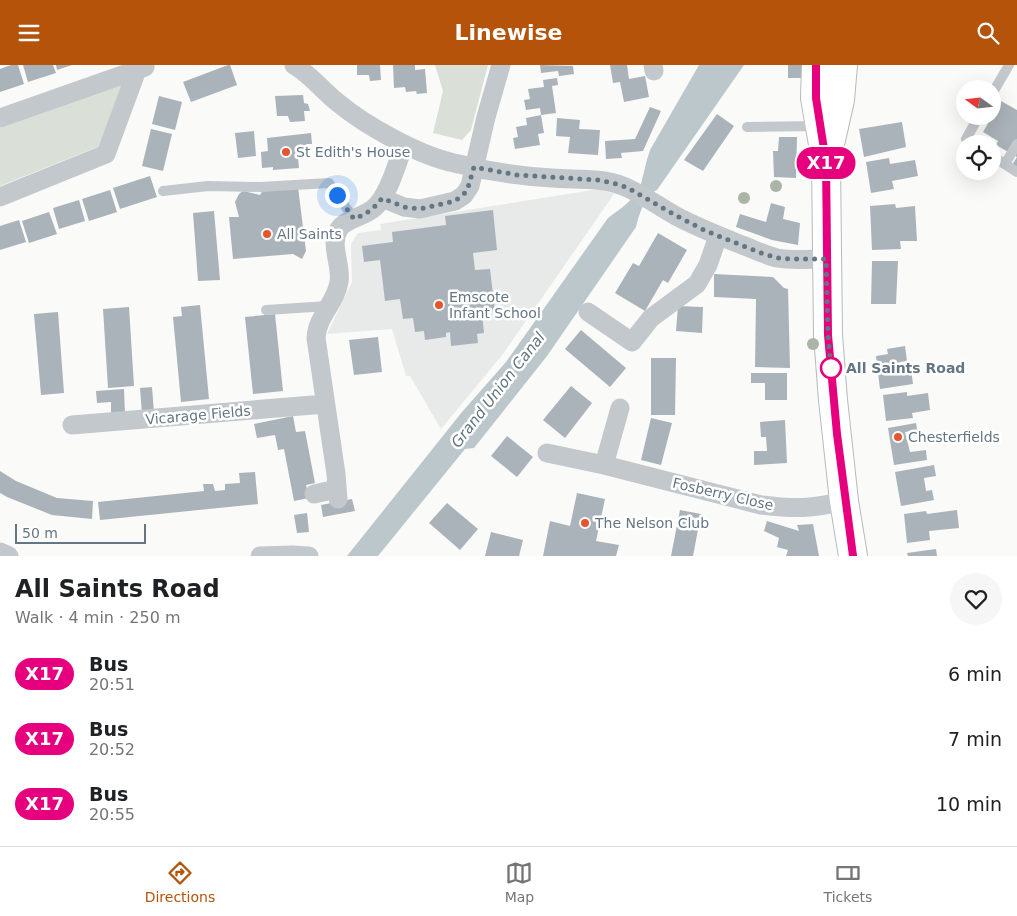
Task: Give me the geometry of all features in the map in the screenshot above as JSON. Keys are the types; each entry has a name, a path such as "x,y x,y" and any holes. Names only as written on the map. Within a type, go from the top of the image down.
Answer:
{"main road":[{"path":"816,65 816,98 826,162 828,335 844,501 853,556"},
{"path":"826,162 840,100 843,65"}],"street":[{"path":"294,65 314,79 328,94 349,111 404,145 453,163 517,175 598,180 617,184 628,188 694,225 778,258 826,259"},
{"path":"382,198 404,207 420,209 455,201 467,191 501,65"},
{"path":"820,125 828,65"},
{"path":"0,117 144,67"},
{"path":"0,197 106,154 144,67"},
{"path":"314,494 338,494 316,338 318,324 335,296 339,283 336,237 340,228 345,223 371,211 382,198 404,145"},
{"path":"588,312 632,342 651,318 697,284 708,265 718,236"},
{"name":"Vicarage Fields","path":"72,425 325,404"},
{"path":"604,465 620,408"},
{"name":"Fosberry Close","path":"547,453 604,465 761,505 807,508 844,501"},
{"path":"0,551 9,556"},
{"path":"260,556 309,556"}],"lane":[{"path":"1001,80 1010,65"},
{"path":"747,127 820,125"},
{"path":"1005,164 1016,149"},
{"path":"1001,162 1017,171"},
{"path":"163,191 208,186 261,187 329,183 354,219"},
{"path":"266,310 328,306"}],"shaded area":[{"path":"435,65 488,65 471,130 462,140 433,133 443,91"},
{"path":"125,83 102,145 0,186 0,128"},
{"name":"Emscote Infant School","path":"599,189 614,194 503,354 441,429 410,376 406,376 392,329 327,334 352,282 351,244 358,233 381,230 380,224"}],"water":[{"name":"Grand Union Canal","path":"699,65 744,65 657,190 649,196 641,211 636,227 547,356 474,448 465,449 378,556 347,556 462,412 506,362 608,218 627,203 639,189 650,150"}],"building":[{"path":"11,65 18,65 24,84 0,92 0,69"},
{"path":"23,65 53,65 56,73 28,82"},
{"path":"56,65 72,65 57,70"},
{"path":"230,65 237,85 191,102 183,82"},
{"path":"357,65 380,65 381,80 370,81 369,75 357,75"},
{"path":"393,65 415,65 415,70 425,69 427,93 406,92 405,87 394,88"},
{"path":"540,65 573,66 574,74 559,76 558,71 541,73"},
{"path":"610,65 627,65 629,79 645,76 649,97 624,102 620,82 613,83"},
{"path":"788,65 802,65 801,78 788,78"},
{"path":"557,78 558,85 552,86 556,113 541,115 540,108 526,110 524,100 530,99 528,89 544,87 543,80"},
{"path":"303,95 304,103 308,104 310,111 304,111 305,121 290,122 288,116 277,116 275,96"},
{"path":"159,96 182,102 175,130 152,124"},
{"path":"1001,101 1017,110 1017,157 1001,148 1001,135 988,135 983,132 987,125 1001,125"},
{"path":"650,107 661,111 643,151 621,153 622,158 606,159 605,141 635,139"},
{"path":"717,114 734,126 703,171 684,160"},
{"path":"541,115 544,133 538,134 540,145 515,149 513,138 518,137 516,127 527,125 526,118"},
{"path":"557,118 580,120 579,129 600,130 598,155 568,153 570,137 556,136"},
{"path":"902,122 906,147 864,157 859,129"},
{"path":"151,129 172,134 163,171 142,166"},
{"path":"254,131 256,156 238,158 235,133"},
{"name":"St Edith's House","path":"311,133 312,144 307,144 308,156 298,158 299,168 273,170 273,167 262,168 261,152 268,151 267,138"},
{"path":"779,137 797,137 796,178 774,177 773,151 778,151"},
{"path":"1017,157 1017,168 1012,165"},
{"path":"889,158 890,164 915,160 918,176 892,181 894,189 871,193 866,162"},
{"path":"150,176 157,197 120,209 113,188"},
{"name":"All Saints","path":"298,187 306,251 302,259 293,254 233,259 229,217 239,217 235,202 239,194 243,191 260,195 263,190"},
{"path":"110,190 117,212 89,221 82,199"},
{"path":"79,200 85,221 59,229 53,208"},
{"path":"771,203 785,207 783,219 800,223 798,245 772,240 736,227 740,214 766,222"},
{"path":"895,204 896,208 915,206 917,241 900,241 901,249 872,250 870,206"},
{"path":"493,210 497,250 473,253 475,270 490,269 495,311 482,313 484,333 477,334 478,343 451,346 450,332 446,333 446,337 425,340 424,331 415,332 413,318 403,319 400,299 385,301 380,260 364,262 362,246 393,242 392,232 446,225 445,216"},
{"path":"214,211 220,280 198,281 193,213"},
{"path":"49,212 57,234 29,243 22,221"},
{"path":"19,220 26,242 0,250 0,226"},
{"path":"658,233 687,250 668,283 663,280 645,311 615,293 633,263 639,266"},
{"path":"872,261 898,261 896,304 871,304"},
{"path":"714,274 773,277 784,288 788,289 790,368 755,367 756,299 714,297"},
{"path":"200,305 209,399 181,402 173,317 182,316 181,307"},
{"path":"678,306 703,307 702,333 676,331"},
{"path":"129,307 134,386 108,388 103,309"},
{"path":"58,312 64,393 41,395 34,314"},
{"path":"275,314 283,391 253,394 245,317"},
{"path":"581,330 626,368 610,387 565,349"},
{"path":"378,337 382,372 354,375 349,340"},
{"path":"905,346 907,361 900,362 901,371 911,369 913,384 880,389 876,356 888,354 887,349"},
{"path":"651,358 676,358 675,415 651,415"},
{"path":"751,373 787,373 787,400 765,400 765,383 751,383"},
{"path":"571,386 592,403 565,438 543,420"},
{"path":"152,387 154,413 142,414 140,388"},
{"path":"124,389 125,414 111,415 111,402 97,403 96,391"},
{"path":"907,392 907,396 928,393 930,410 912,413 913,418 886,421 883,395"},
{"path":"293,416 296,432 305,431 315,483 306,485 309,498 294,501 284,449 278,450 275,435 257,438 254,424"},
{"path":"651,418 672,423 661,465 641,460"},
{"path":"785,420 787,463 754,465 754,451 767,451 766,437 761,437 760,422"},
{"path":"916,423 917,430 905,432 910,452 926,450 927,460 894,465 888,428"},
{"path":"507,436 533,457 517,477 491,456"},
{"path":"934,465 936,476 924,478 926,491 932,490 934,500 901,506 895,472"},
{"path":"0,471 16,481 57,498 93,501 92,519 52,515 7,497 0,493"},
{"path":"255,472 258,504 100,520 98,502 204,491 203,484 213,484 215,491 225,490 225,484 240,483 239,473"},
{"name":"The Nelson Club","path":"577,493 605,499 596,541 619,545 616,556 543,556 550,521 570,526"},
{"path":"352,499 355,511 323,517 321,505"},
{"path":"447,503 478,529 460,550 429,523"},
{"path":"680,510 701,514 693,556 671,556"},
{"path":"957,510 959,528 929,531 930,540 907,543 904,514 926,511 927,514"},
{"path":"307,513 309,532 297,533 294,515"},
{"path":"767,521 799,531 797,525 813,524 819,556 786,556 788,550 777,547 779,538 764,531"},
{"path":"491,532 523,540 519,556 485,556"},
{"path":"936,549 937,556 908,556 907,553"}],"bus line":[{"name":"X17","path":"816,65 816,98 826,162 828,335 844,501 853,556"}],"place":[{"name":"St Edith's House","path":"286,152"},
{"name":"All Saints","path":"267,234"},
{"name":"Emscote Infant School","path":"439,305"},
{"name":"All Saints Road","path":"831,368"},
{"name":"Chesterfields","path":"898,437"},
{"name":"The Nelson Club","path":"585,523"}],"route":[{"path":"337,195 354,219 366,214 382,198 412,209 455,201 464,195 470,186 474,167 517,175 598,180 622,185 694,225 761,253 778,258 826,259 831,368"}]}
